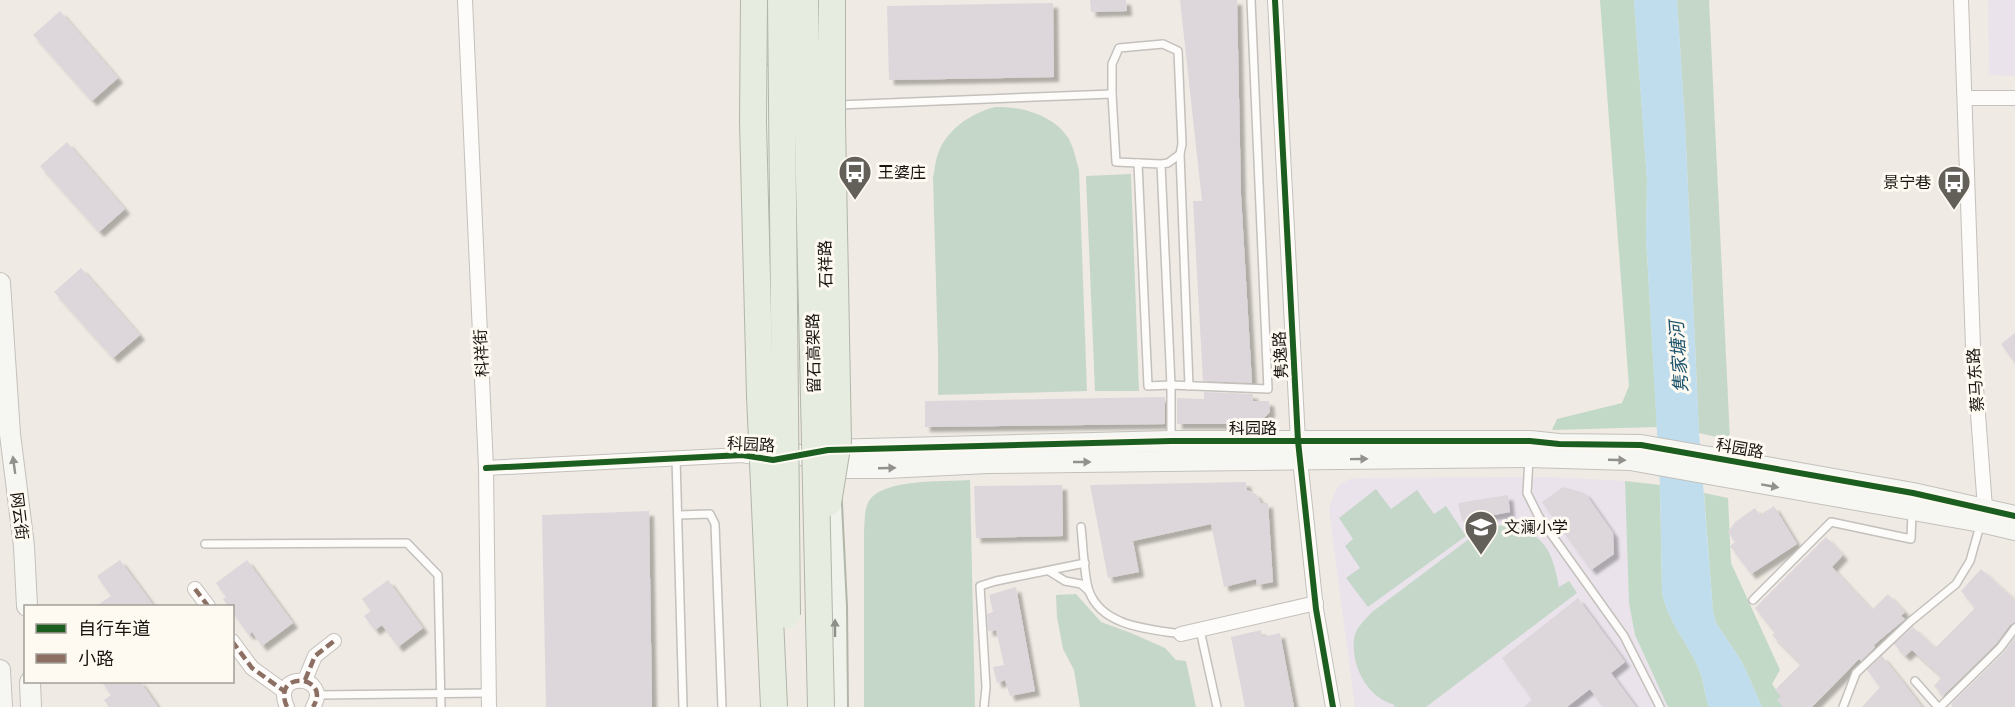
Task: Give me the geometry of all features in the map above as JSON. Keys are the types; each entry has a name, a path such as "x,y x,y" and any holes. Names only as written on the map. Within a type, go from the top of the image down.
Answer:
{"highway":[{"path":"754,0 753,122 760,396 772,707"},
{"name":"留石高架路","path":"781,0 788,707"},
{"name":"留石高架路","path":"805,0 821,707"},
{"path":"818,560 838,441 832,0"}],"main road":[{"path":"769,0 773,460 772,707"},
{"name":"石祥路","path":"819,0 836,707"}],"street":[{"name":"科祥街","path":"465,0 486,468 489,700"},
{"name":"隽逸路","path":"1275,0 1299,450 1316,603 1333,707"},
{"name":"蔡马东路","path":"1961,0 1973,347 1983,515"},
{"path":"1965,98 2015,98"},
{"name":"网云街","path":"0,283 10,434 24,546 27,605"},
{"name":"科园路","path":"486,468 742,455 773,460 829,459 1171,441 1299,450"},
{"name":"科园路","path":"829,459 887,468 1299,450 1529,449 1646,455 1983,515 2015,516"},
{"name":"科园路","path":"1983,515 2015,530"},
{"path":"195,589 207,605"},
{"path":"1181,634 1316,603"},
{"path":"305,680 315,656 334,641"},
{"path":"234,644 252,668 285,691"},
{"path":"0,670 2,707"},
{"path":"287,707 284,699 285,691 289,684 297,680 305,680 312,684 315,701"},
{"path":"30,683 31,707"}],"lane":[{"path":"1138,163 1148,386 1268,389 1251,0"},
{"path":"1180,154 1168,163 1161,164 1116,162 1112,64 1119,48 1163,44 1178,51 1189,386"},
{"path":"820,106 1112,94"},
{"path":"1161,164 1171,385 1171,441"},
{"path":"1529,449 1527,493 1539,517 1624,636 1660,707"},
{"path":"676,458 683,707"},
{"path":"1753,600 1831,522 1911,539 1913,502"},
{"path":"678,515 710,514 716,525 722,707"},
{"name":"蔡马东路","path":"1843,707 1856,673 1911,621 1956,584 1970,561 1983,515"},
{"path":"1081,527 1089,591 1098,607 1116,620 1181,634"},
{"path":"205,544 407,543 438,575 441,707"},
{"path":"984,707 986,687 980,586 1085,563"},
{"path":"1048,571 1065,580 1080,584 1089,591"},
{"path":"1915,681 1939,707 2000,648 2015,628"},
{"path":"1200,630 1217,707"},
{"path":"315,701 441,693 489,700"}],"shaded area":[{"path":"1988,0 2015,0 2015,76 1989,75"},
{"name":"文澜小学","path":"1548,477 1625,481 1629,603 1635,635 1668,707 1355,707 1329,510 1340,484 1350,479 1364,478"}],"green space":[{"path":"1600,0 1634,0 1647,180 1646,237 1657,427 1552,430 1557,419 1622,403 1629,386"},
{"path":"1677,0 1709,0 1730,440 1699,433"},
{"path":"995,107 1026,110 1046,118 1063,131 1074,151 1079,170 1087,391 938,395 933,177 942,145 953,130 977,113"},
{"path":"1131,174 1139,391 1095,391 1086,176"},
{"path":"970,480 975,707 864,707 864,531 868,503 885,489 899,485"},
{"path":"1625,481 1660,485 1664,602 1699,670 1709,707 1668,707 1635,635 1629,603"},
{"path":"1376,489 1391,509 1417,490 1434,514 1446,506 1466,536 1368,607 1346,578 1360,568 1345,546 1353,539 1339,518"},
{"path":"1704,493 1728,498 1731,563 1780,670 1772,684 1788,707 1762,707 1742,662 1716,623 1713,611"},
{"path":"1507,525 1530,533 1538,539 1549,553 1559,587 1569,581 1577,593 1426,707 1393,707 1395,705 1376,696 1363,680 1355,660 1354,639 1361,624 1372,612 1481,530"},
{"path":"1076,594 1101,622 1165,648 1176,660 1186,661 1196,707 1080,707 1074,670 1063,649 1057,617 1056,595"}],"water":[{"name":"隽家塘河","path":"1634,0 1677,0 1699,433 1713,611 1716,623 1742,662 1762,707 1709,707 1699,670 1672,621 1662,592 1660,485 1646,236 1647,180"}],"building":[{"path":"1090,0 1126,0 1127,11 1091,12"},
{"path":"1180,0 1237,0 1241,195 1252,383 1203,381 1193,201 1202,201"},
{"path":"1053,3 1054,77 889,80 887,6"},
{"path":"60,11 118,78 92,101 33,35"},
{"path":"67,142 125,209 99,232 40,166"},
{"path":"81,268 140,335 113,358 54,292"},
{"path":"2015,333 2015,363 2001,344"},
{"path":"1204,392 1253,394 1253,401 1269,401 1270,412 1262,420 1244,424 1177,424 1177,398 1204,399"},
{"path":"1165,397 1165,424 925,427 925,401"},
{"path":"1246,482 1247,490 1256,494 1261,503 1268,503 1273,582 1257,585 1256,579 1224,587 1211,524 1133,541 1139,572 1108,578 1090,485"},
{"path":"1062,485 1063,536 976,538 974,486"},
{"path":"1563,487 1585,493 1613,533 1614,554 1591,570 1542,502"},
{"path":"1508,495 1510,512 1462,521 1458,503"},
{"path":"1774,506 1797,544 1751,574 1730,546 1735,542 1728,532 1735,522 1755,508 1760,515"},
{"path":"649,511 652,707 546,707 542,515"},
{"path":"1826,537 1843,555 1832,567 1872,610 1888,594 1905,612 1901,616 1905,619 1874,645 1875,647 1861,661 1859,659 1812,707 1783,707 1777,700 1781,696 1775,690 1801,664 1772,635 1775,633 1755,608"},
{"path":"120,560 153,605 98,605 111,596 97,576"},
{"path":"247,560 293,623 262,646 252,632 249,635 234,615 234,605 227,605 223,599 226,597 216,583"},
{"path":"1981,569 2015,600 2015,622 1943,696 1934,686 1942,677 1912,650 1905,656 1894,644 1913,627 1935,648 1975,608 1961,591"},
{"path":"388,580 423,628 398,647 382,625 375,630 364,616 371,611 362,599"},
{"path":"1016,587 1035,691 1010,696 1005,680 997,683 993,667 1004,665 996,630 988,631 987,614 993,612 989,595"},
{"path":"1578,598 1625,662 1611,673 1636,707 1603,707 1590,689 1567,707 1524,707 1532,699 1502,658"},
{"path":"1261,630 1262,637 1280,633 1294,707 1245,707 1231,637"},
{"path":"2015,637 2015,707 1953,707 1951,704 2004,652"},
{"path":"1882,656 1922,707 1862,707 1880,687 1867,670"},
{"path":"102,683 141,683 158,707 109,707 104,700 111,695"}],"marked path":[{"path":"195,589 207,605"},
{"path":"305,680 315,656 334,641"},
{"path":"234,644 252,668 284,691"},
{"path":"287,707 284,695 287,686 301,681 315,688 317,696 313,707"}],"cycle path":[{"path":"1275,0 1298,441 1316,609 1333,707"},
{"path":"486,468 742,455 773,460 828,450 1171,441 1530,441 1559,444 1641,445 1913,493 2015,516"}],"place":[{"name":"王婆庄","path":"855,201"},
{"name":"景宁巷","path":"1954,211"},
{"name":"文澜小学","path":"1481,556"}]}
